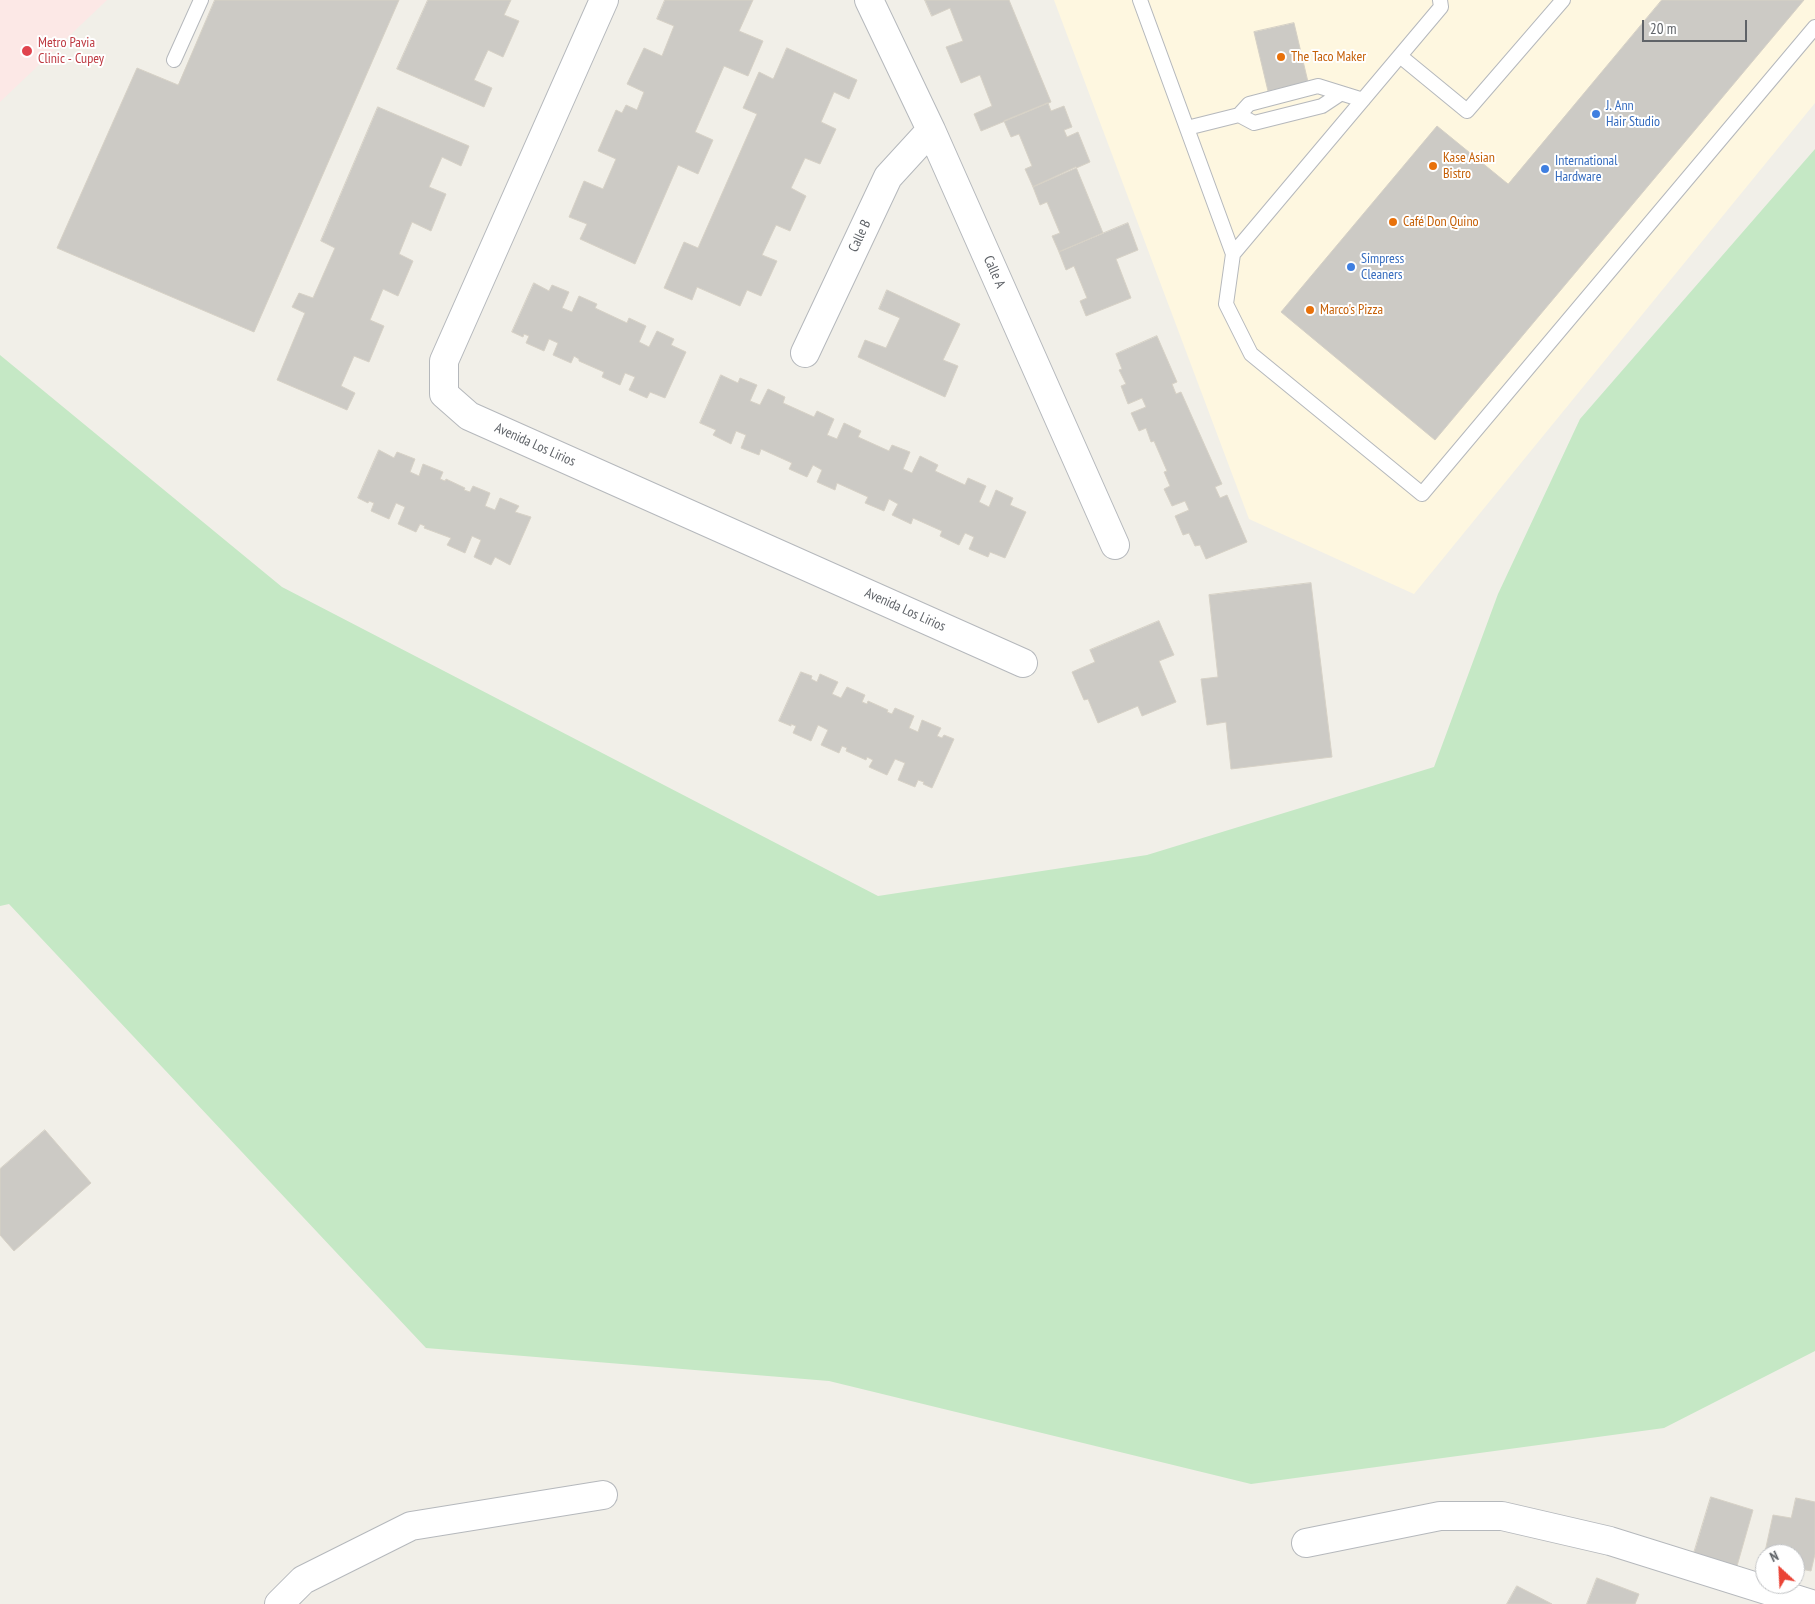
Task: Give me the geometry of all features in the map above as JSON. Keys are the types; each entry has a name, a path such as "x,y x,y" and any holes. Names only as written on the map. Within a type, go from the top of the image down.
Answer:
{"street":[{"name":"Avenida Los Lirios","path":"604,0 444,361 444,394 469,416 1023,663"},
{"name":"Calle A","path":"869,0 931,130 1115,545"},
{"name":"Calle B","path":"805,353 888,178 931,130"},
{"path":"279,1604 303,1580 411,1526 603,1494"},
{"path":"1306,1543 1440,1516 1502,1516 1610,1541 1811,1604"}],"lane":[{"path":"174,60 201,0"},
{"path":"1140,0 1233,254 1226,304 1250,354 1422,494 1815,27"},
{"path":"1233,254 1441,7 1440,0"},
{"path":"1400,56 1468,111 1563,0"},
{"path":"1187,128 1239,116 1249,104 1318,86 1363,100"},
{"path":"1239,116 1254,123 1322,106 1340,94"}],"shaded area":[{"name":"Metro Pavia Clinic - Cupey","path":"0,0 107,0 0,102"},
{"path":"1054,0 1815,0 1815,103 1414,594 1249,519"}],"green space":[{"path":"1815,149 1815,1351 1664,1428 1251,1484 829,1381 426,1348 9,904 0,906 0,355 282,587 878,896 1147,855 1434,767 1498,594 1580,419"}],"building":[{"path":"215,0 399,0 254,332 57,248 137,68 178,85"},
{"path":"428,0 511,0 504,15 519,21 503,57 488,50 474,80 492,88 484,107 397,69"},
{"path":"665,0 753,0 739,31 763,41 748,76 724,66 695,132 713,140 698,174 678,165 635,264 580,239 587,224 569,217 584,181 603,189 616,159 598,151 616,110 622,113 626,105 637,110 644,92 627,84 644,48 662,56 674,26 657,19"},
{"path":"925,0 1009,0 1051,102 981,131 974,114 992,106 980,75 961,83 946,47 963,41 950,8 932,16"},
{"path":"1662,0 1804,0 1435,440 1281,312 1437,126 1508,184"},
{"name":"The Taco Maker","path":"1294,23 1308,82 1268,91 1254,32"},
{"path":"787,48 857,80 849,99 834,92 821,122 836,129 820,164 805,158 791,188 806,196 790,231 776,225 762,255 777,261 761,296 747,290 740,306 697,287 692,300 664,288 684,242 698,248 757,114 743,108 759,72 773,79"},
{"path":"1048,103 1051,111 1064,106 1072,127 1064,130 1067,137 1078,132 1090,162 1033,187 1025,169 1032,166 1019,134 1011,137 1004,121"},
{"path":"378,107 469,146 461,166 442,157 429,187 446,194 431,231 412,222 399,254 413,261 398,296 383,289 370,320 384,326 369,362 354,356 341,386 355,393 347,410 277,380 305,313 292,307 299,293 313,298 335,248 321,241"},
{"path":"1076,167 1103,233 1059,252 1052,236 1060,233 1047,202 1040,205 1033,187"},
{"path":"1128,223 1138,250 1116,259 1131,298 1086,316 1080,301 1087,298 1074,266 1066,270 1059,252"},
{"path":"534,283 549,291 552,285 569,292 562,308 572,312 579,296 597,304 595,308 627,323 629,318 646,326 639,342 649,347 657,331 674,339 671,345 686,352 665,398 650,392 647,398 629,390 635,377 625,373 620,385 602,377 604,372 579,361 574,356 571,363 553,355 558,343 549,339 544,351 526,343 529,336 524,334 523,337 512,332"},
{"path":"887,290 960,324 943,360 958,366 945,397 858,357 865,340 886,348 900,318 879,309"},
{"path":"1157,336 1177,382 1172,384 1176,394 1181,392 1222,484 1215,487 1220,498 1227,495 1247,542 1206,559 1200,545 1195,546 1189,533 1183,535 1175,516 1189,510 1185,501 1172,506 1164,489 1170,486 1164,472 1167,471 1154,441 1151,442 1146,428 1139,431 1131,413 1146,407 1142,398 1128,404 1121,386 1126,384 1119,370 1122,369 1116,354"},
{"path":"721,375 738,383 740,378 757,385 750,401 760,405 768,389 785,397 783,403 814,417 817,411 834,419 827,435 837,439 844,423 861,431 858,437 889,451 892,445 910,452 903,469 912,473 920,456 938,465 935,471 965,485 968,478 986,486 979,502 989,507 996,490 1013,498 1010,505 1026,512 1005,558 990,552 988,557 969,549 974,537 965,533 959,545 940,536 942,531 913,518 911,524 892,515 898,504 889,499 884,511 865,503 868,497 837,483 835,490 817,482 822,470 813,465 807,477 789,469 792,463 761,449 759,455 741,448 746,435 736,431 731,444 713,435 716,430 700,423"},
{"path":"379,450 394,458 397,452 415,459 410,472 419,476 423,464 443,472 440,479 445,481 446,479 465,488 464,490 470,492 473,486 490,493 485,506 495,510 500,498 519,506 515,512 531,517 510,565 495,557 491,565 474,557 481,540 472,536 465,553 447,545 451,538 424,528 425,526 420,524 416,532 398,524 405,507 396,503 389,519 371,511 374,503 369,501 368,503 358,498"},
{"path":"1311,583 1332,757 1231,769 1226,722 1207,725 1201,679 1218,677 1209,595"},
{"path":"1159,621 1174,655 1159,661 1176,702 1142,716 1138,706 1098,723 1088,699 1084,700 1072,672 1095,662 1090,650"},
{"path":"801,672 812,676 811,679 817,682 820,674 838,682 832,694 841,698 847,687 865,695 862,702 867,704 868,701 888,710 887,712 892,714 895,708 914,716 909,728 918,732 922,720 941,728 937,736 942,738 944,735 954,739 932,788 918,780 915,787 898,780 905,763 895,759 887,775 869,767 873,760 867,757 866,760 846,751 847,748 842,746 839,753 821,745 828,730 818,725 811,741 793,733 796,726 779,721"},
{"path":"45,1130 91,1183 14,1251 0,1235 0,1169"},
{"path":"1711,1497 1753,1510 1737,1566 1694,1553"},
{"path":"1796,1498 1815,1502 1815,1554 1811,1571 1805,1570 1805,1544 1767,1544 1773,1515 1791,1518"},
{"path":"1597,1578 1639,1594 1635,1604 1587,1604"},
{"path":"1517,1586 1552,1604 1507,1604"}],"place":[{"name":"Metro Pavia Clinic - Cupey","path":"27,51"},
{"name":"The Taco Maker","path":"1281,57"},
{"name":"J. Ann Hair Studio","path":"1596,114"},
{"name":"Kase Asian Bistro","path":"1433,166"},
{"name":"International Hardware","path":"1545,169"},
{"name":"Café Don Quino","path":"1393,222"},
{"name":"Simpress Cleaners","path":"1351,267"},
{"name":"Marco's Pizza","path":"1310,310"}]}
